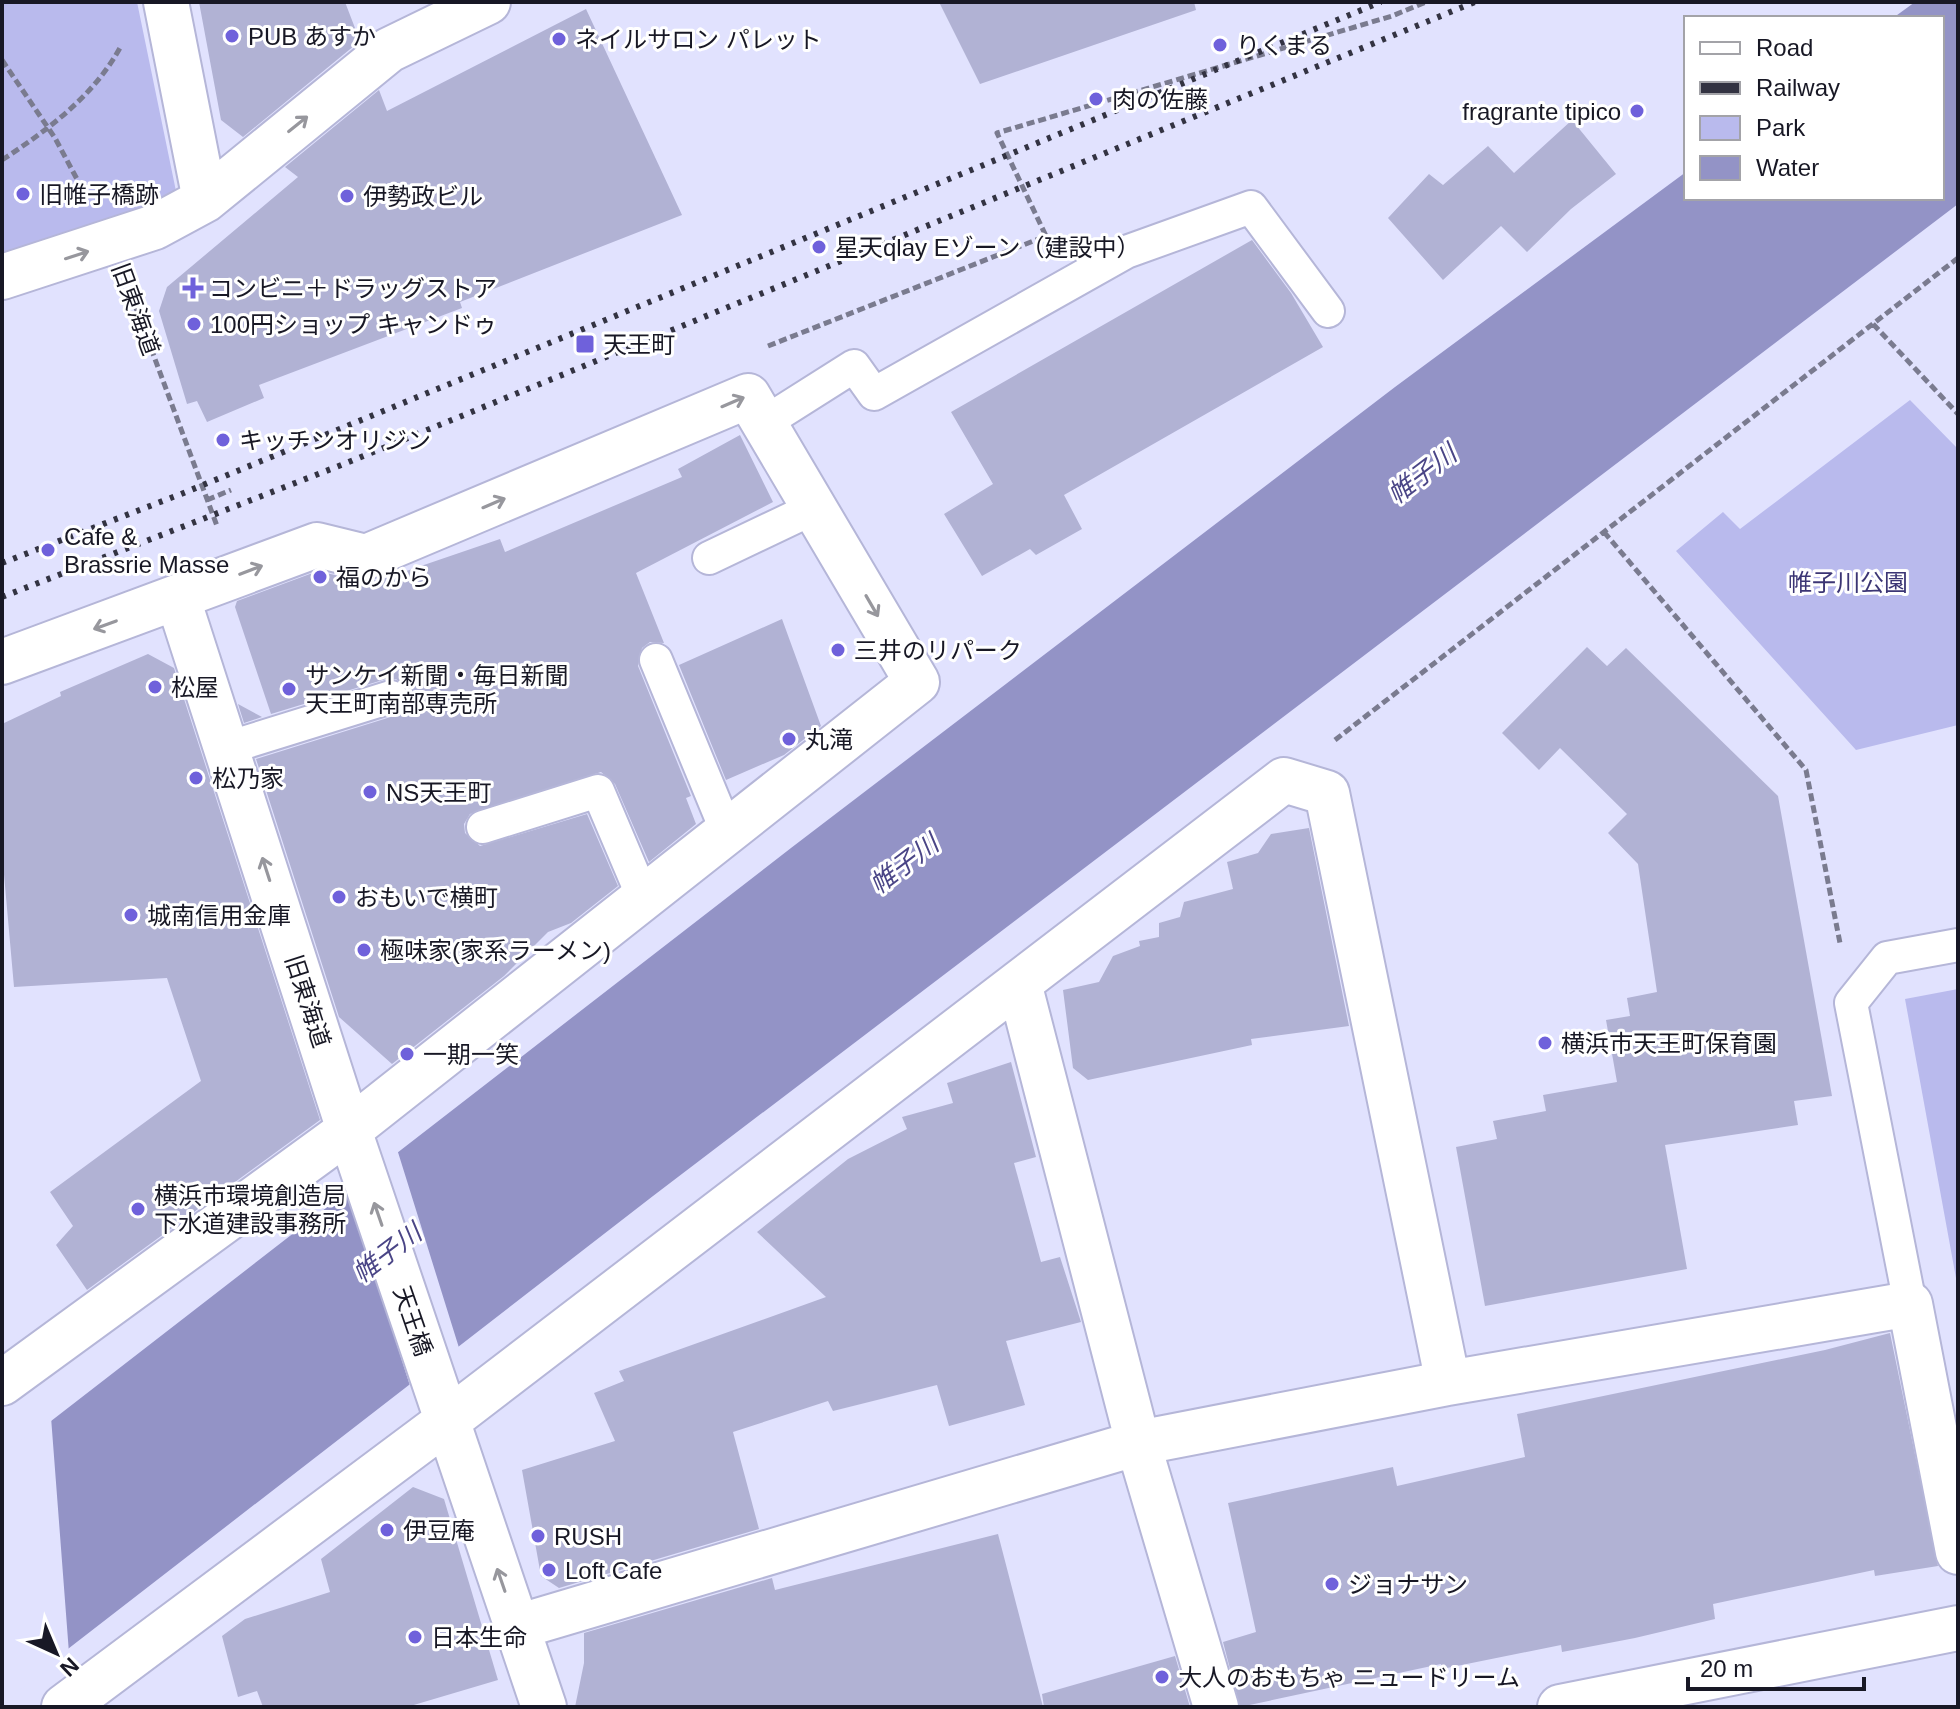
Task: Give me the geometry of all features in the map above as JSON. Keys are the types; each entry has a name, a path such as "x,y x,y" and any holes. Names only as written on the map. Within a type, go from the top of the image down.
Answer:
{"street":[{"path":"166,2 205,200"},
{"path":"2,277 155,227 205,200 389,50 488,2"},
{"path":"2,662 317,545 366,557 756,409 917,682 349,1130 2,1383"},
{"name":"旧東海道","path":"178,599 349,1130"},
{"path":"64,1707 447,1421 1284,780 1327,793 1448,1383"},
{"path":"1019,983 1138,1443 1216,1707"},
{"name":"天王橋","path":"349,1130 447,1421"},
{"path":"517,1627 1138,1443 1448,1383 1910,1304 1958,1552"},
{"path":"447,1421 544,1707"},
{"path":"1560,1707 1958,1628"}],"lane":[{"path":"756,409 854,366 874,394 1126,252 1251,207 1328,311"},
{"path":"709,558 814,508"},
{"path":"656,660 727,832"},
{"path":"227,748 391,697"},
{"path":"483,827 598,791 643,897"},
{"path":"1910,1304 1851,1003 1887,958 1958,945"}],"path":[{"path":"756,409 729,361 1046,236 997,133 1392,16 1426,2"},
{"path":"2,160 49,129 110,66 124,38"},
{"name":"旧東海道","path":"2,60 49,129 112,243 235,576"},
{"path":"1284,780 1958,258"},
{"path":"1873,324 1958,414"},
{"path":"207,500 231,490"},
{"path":"1604,532 1806,770 1851,1003"}],"green space":[{"path":"2,2 137,2 177,196 2,253"},
{"name":"帷子川公園","path":"1910,400 1958,449 1958,725 1856,750 1676,551 1723,512 1740,529"},
{"path":"1958,989 1958,1289 1905,999"}],"water":[{"name":"帷子川","path":"1915,2 1958,2 1958,204 653,1196 2,1700 2,1459 791,848 1395,387 1684,173 1684,200 1944,200 1944,16 1896,16"}],"pier":[{"path":"397,1149 460,1351 411,1389 347,1188"},
{"path":"51,1417 69,1653 2,1704 2,1454"}],"building":[{"path":"199,2 345,2 360,41 243,137 221,120"},
{"path":"939,2 1194,2 1196,10 980,84"},
{"path":"586,9 682,215 460,302 462,308 259,385 264,398 207,422 197,401 187,404 159,311 167,287 298,177 285,167 379,90 387,111"},
{"path":"1572,120 1616,174 1571,209 1527,252 1501,226 1443,280 1388,218 1429,174 1443,185 1488,146 1514,173"},
{"path":"1252,240 1291,293 1323,347 1064,495 1082,529 1036,555 1030,549 982,576 944,514 993,484 951,412"},
{"path":"740,435 773,502 636,573 664,643 650,642 642,648 638,666 691,796 686,798 696,824 649,862 615,784 601,772 470,814 464,824 465,833 480,846 587,814 618,886 571,923 548,932 504,976 392,1064 339,1017 256,759 397,715 409,702 409,691 396,679 386,679 271,714 235,607 237,601 318,571 360,581 380,580 500,539 505,552 682,477 678,469"},
{"path":"782,619 821,726 784,755 726,780 679,665"},
{"path":"1587,647 1607,666 1626,648 1778,796 1832,1096 1794,1101 1798,1125 1665,1145 1687,1269 1485,1306 1456,1147 1497,1139 1493,1121 1546,1111 1543,1095 1617,1082 1606,1020 1630,1016 1627,998 1657,992 1638,864 1608,833 1627,814 1560,748 1539,770 1502,733"},
{"path":"148,654 174,668 320,1120 87,1290 56,1245 73,1226 50,1192 201,1081 167,978 14,987 2,852 2,724 61,696 60,692"},
{"path":"238,704 262,717 244,723"},
{"path":"1309,828 1349,1026 1251,1039 1252,1045 1088,1080 1073,1068 1063,990 1099,982 1113,956 1140,946 1139,941 1159,937 1159,923 1180,917 1184,902 1233,889 1227,862 1258,853 1271,834"},
{"path":"1011,1062 1036,1157 1014,1163 1041,1262 1060,1257 1081,1322 1006,1341 1025,1405 949,1426 937,1385 833,1411 828,1401 733,1432 759,1529 559,1588 541,1576 522,1470 615,1441 594,1393 624,1381 619,1371 826,1297 757,1232 848,1159 907,1129 902,1117 953,1103 947,1083"},
{"path":"1890,1333 1938,1566 1875,1576 1874,1570 1713,1604 1715,1619 1635,1638 1562,1652 1561,1645 1442,1669 1441,1664 1240,1707 1223,1642 1256,1632 1228,1503 1393,1467 1397,1486 1525,1457 1517,1414 1825,1350"},
{"path":"413,1487 444,1499 498,1680 407,1707 263,1707 257,1691 238,1697 222,1636 245,1619 330,1592 321,1559"},
{"path":"998,1534 1043,1707 575,1707 584,1663 584,1633 772,1578 775,1590"},
{"path":"1175,1656 1190,1707 1044,1707 1042,1694"}],"railway":[{"path":"2,563 181,494 1381,2"},
{"path":"2,597 344,464 1475,2"}],"place":[{"name":"PUB あすか","path":"232,36"},
{"name":"ネイルサロン パレット","path":"559,39"},
{"name":"りくまる","path":"1220,45"},
{"name":"肉の佐藤","path":"1096,99"},
{"name":"fragrante tipico","path":"1637,111"},
{"name":"旧帷子橋跡","path":"23,194"},
{"name":"伊勢政ビル","path":"347,196"},
{"name":"星天qlay Eゾーン（建設中）","path":"819,247"},
{"name":"コンビニ＋ドラッグストア","path":"193,288"},
{"name":"100円ショップ キャンドゥ","path":"194,324"},
{"name":"天王町","path":"585,344"},
{"name":"キッチンオリジン","path":"223,440"},
{"name":"Cafe & Brassrie Masse","path":"48,550"},
{"name":"福のから","path":"320,577"},
{"name":"三井のリパーク","path":"838,650"},
{"name":"松屋","path":"155,687"},
{"name":"サンケイ新聞・毎日新聞 天王町南部専売所","path":"289,689"},
{"name":"丸滝","path":"789,739"},
{"name":"松乃家","path":"196,778"},
{"name":"NS天王町","path":"370,792"},
{"name":"おもいで横町","path":"339,897"},
{"name":"城南信用金庫","path":"131,915"},
{"name":"極味家(家系ラーメン)","path":"364,950"},
{"name":"横浜市天王町保育園","path":"1545,1043"},
{"name":"一期一笑","path":"407,1054"},
{"name":"横浜市環境創造局 下水道建設事務所","path":"138,1209"},
{"name":"伊豆庵","path":"387,1530"},
{"name":"RUSH","path":"538,1536"},
{"name":"Loft Cafe","path":"549,1570"},
{"name":"ジョナサン","path":"1332,1584"},
{"name":"日本生命","path":"415,1637"},
{"name":"大人のおもちゃ ニュードリーム","path":"1162,1677"}]}
